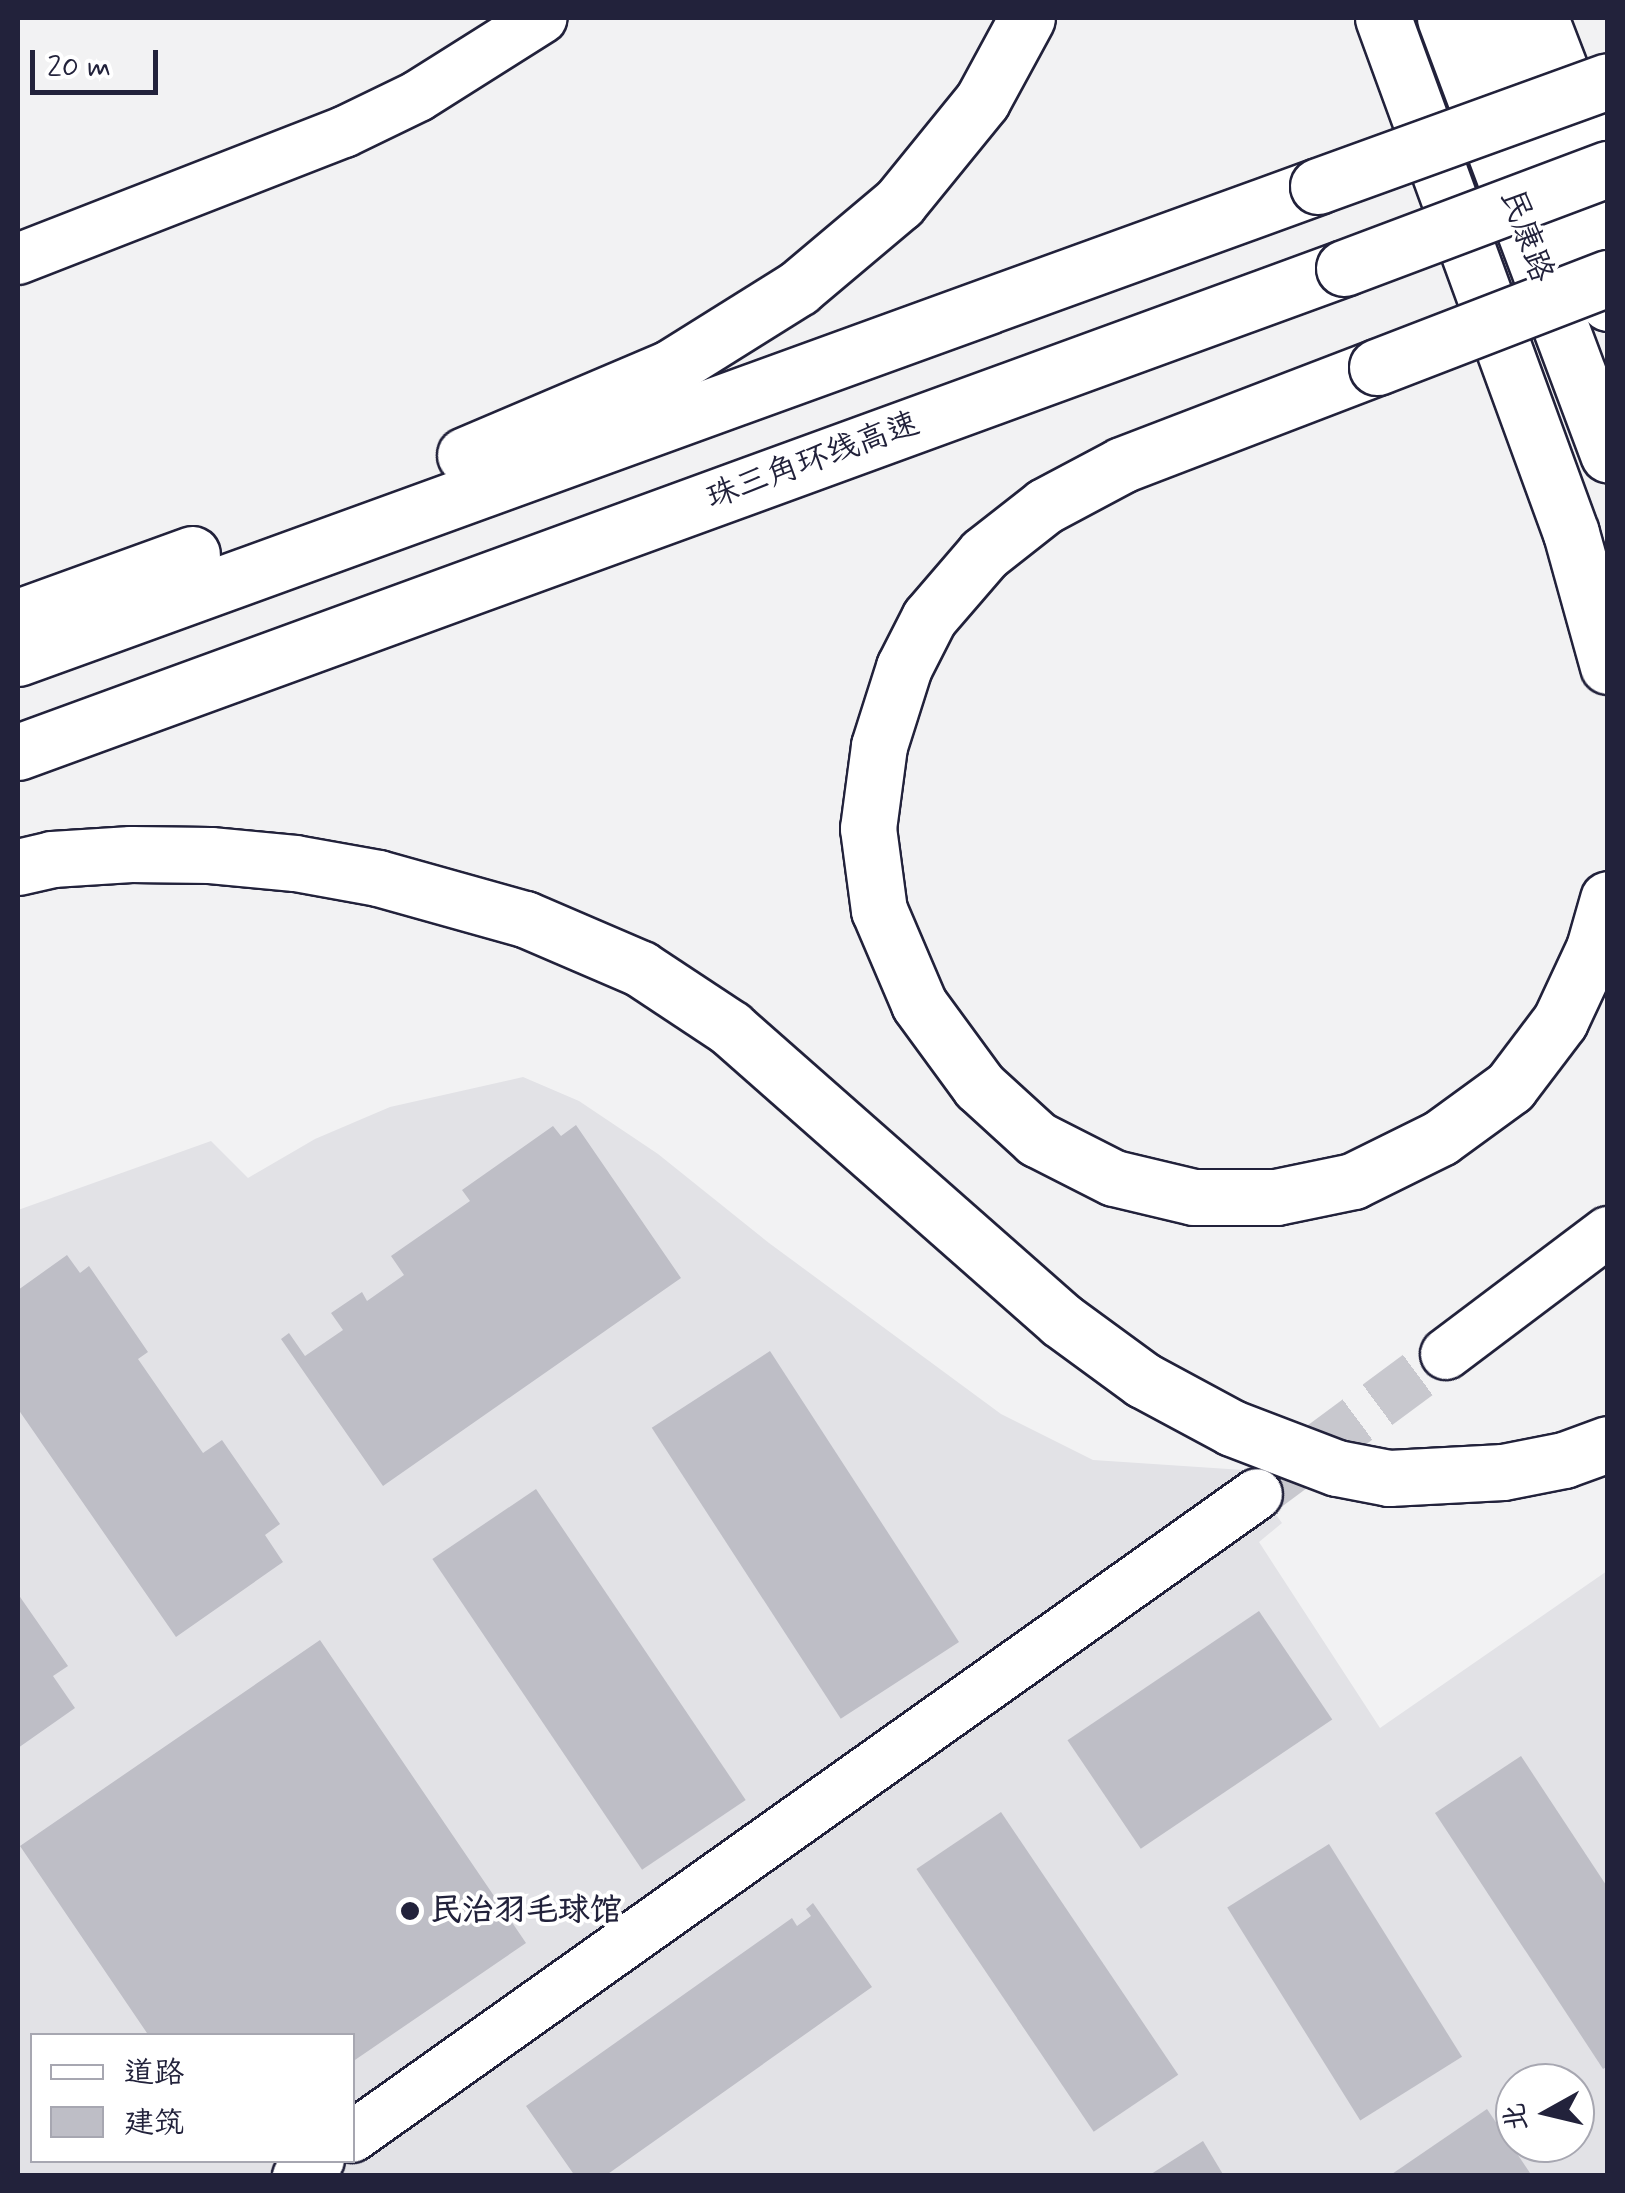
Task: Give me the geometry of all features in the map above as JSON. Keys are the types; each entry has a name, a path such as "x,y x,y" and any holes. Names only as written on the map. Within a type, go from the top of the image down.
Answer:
{"main road":[{"path":"18,617 526,433 670,368 798,288 899,203 982,100 1027,18"},
{"path":"1384,18 1571,533 1608,666"},
{"name":"民康路","path":"1444,18 1608,455"},
{"name":"民康路","path":"1499,18 1608,303"},
{"path":"1540,18 1608,194"},
{"path":"18,658 1608,81"},
{"name":"珠三角环线高速","path":"18,752 1608,169"},
{"path":"1608,278 1122,465 1045,506 984,554 930,618 904,666 879,746 868,828 879,910 918,1004 979,1086 1037,1138 1114,1178 1194,1197 1276,1197 1354,1181 1440,1138 1510,1087 1560,1021 1594,948 1608,899"},
{"path":"18,867 111,855 210,855 378,878 525,919 641,970 730,1028 1061,1320 1143,1380 1232,1428 1319,1462 1390,1478 1503,1472 1564,1460 1608,1444"}],"street":[{"path":"18,258 344,132 418,96 542,18"},
{"path":"1446,1354 1608,1232"},
{"path":"355,2134 1258,1494"}],"shaded area":[{"path":"523,1077 579,1101 658,1154 769,1243 1001,1414 1093,1460 1243,1470 1282,1523 1259,1542 1380,1728 1607,1571 1607,2175 18,2176 18,1210 211,1141 248,1178 315,1139 390,1107"}],"building":[{"path":"576,1125 681,1278 383,1486 281,1339 289,1333 305,1356 343,1330 331,1313 362,1292 367,1301 404,1275 391,1256 470,1201 462,1190 553,1126 561,1136"},
{"path":"67,1255 80,1273 89,1266 148,1352 138,1359 203,1453 222,1440 280,1524 265,1535 283,1562 176,1637 18,1409 18,1290"},
{"path":"770,1351 959,1642 841,1719 652,1428"},
{"path":"536,1489 746,1800 642,1870 432,1559"},
{"path":"18,1594 68,1666 53,1676 75,1708 18,1748"},
{"path":"1259,1611 1332,1720 1141,1849 1067,1740"},
{"path":"320,1640 526,1943 355,2060 355,2033 147,2033 20,1846"},
{"path":"1521,1756 1608,1888 1608,2066 1603,2069 1435,1813"},
{"path":"1001,1812 1178,2075 1094,2132 916,1869"},
{"path":"1329,1844 1462,2057 1360,2120 1227,1908"},
{"path":"813,1903 872,1987 605,2176 575,2176 526,2106 792,1918 797,1926 811,1916 806,1909"},
{"path":"1487,2109 1495,2121 1495,2163 1523,2163 1532,2176 1389,2176"},
{"path":"1203,2141 1224,2176 1148,2176"}],"tunnel":[{"path":"1257,1494 1446,1354"}],"place":[{"name":"民治羽毛球馆","path":"410,1911"}]}
